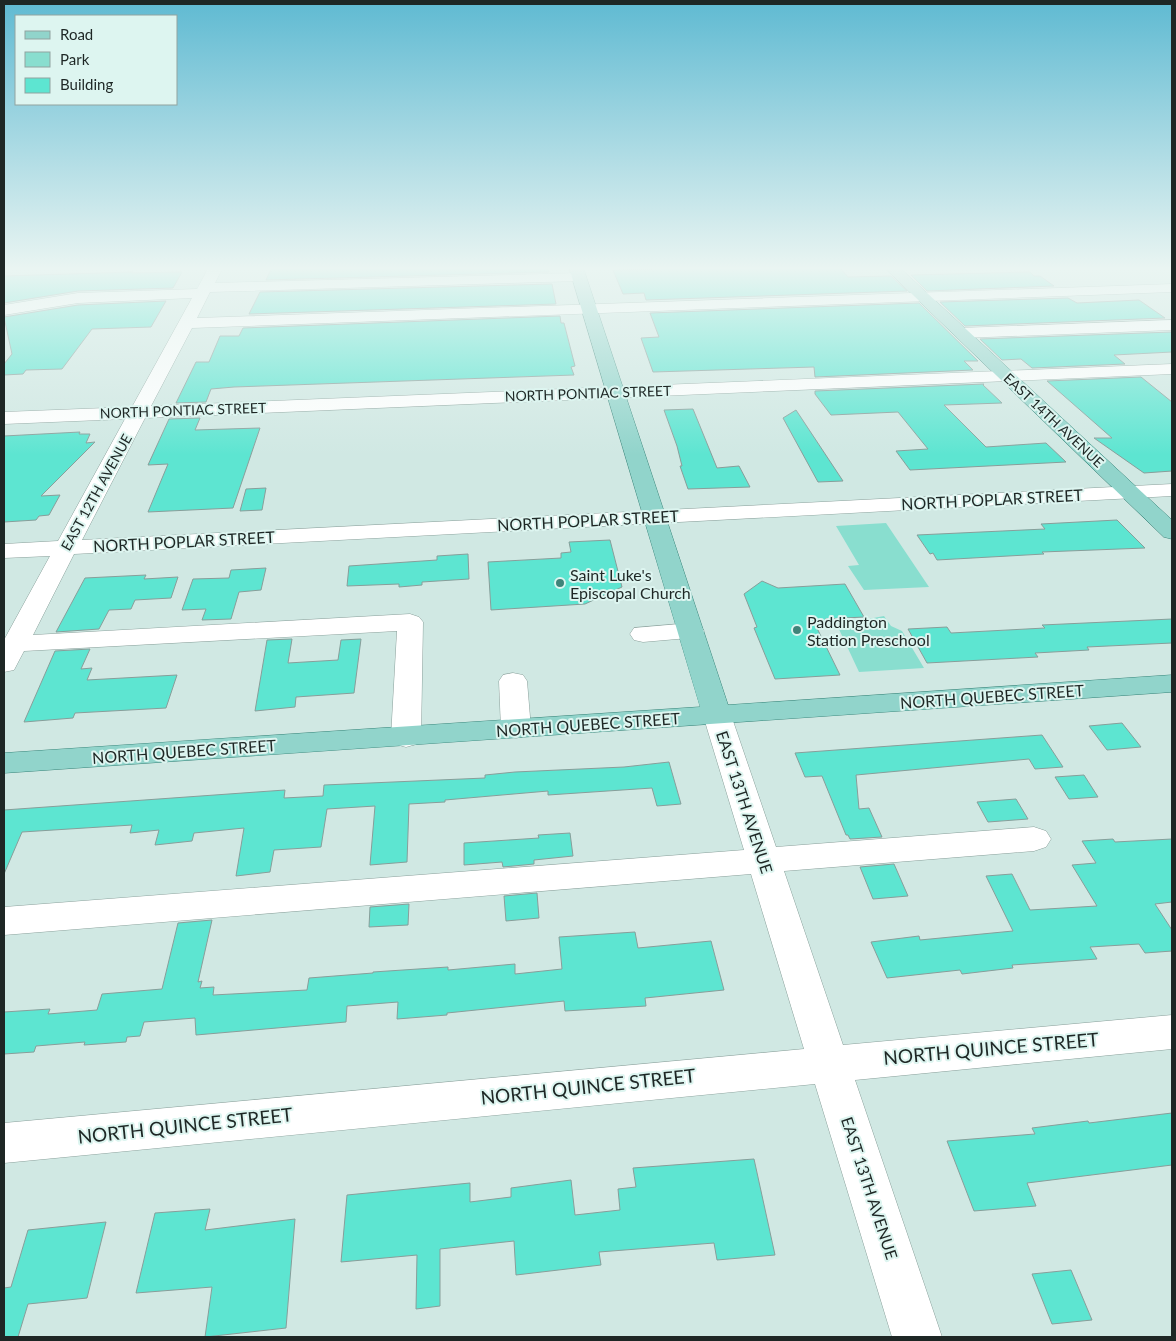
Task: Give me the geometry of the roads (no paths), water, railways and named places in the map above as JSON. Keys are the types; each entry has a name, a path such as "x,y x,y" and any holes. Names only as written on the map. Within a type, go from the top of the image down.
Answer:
{"main road":[{"name":"EAST 13TH AVENUE","path":"595,330 717,715"},
{"name":"EAST 14TH AVENUE","path":"958,330 1172,532"},
{"name":"NORTH QUEBEC STREET","path":"4,763 1172,684"}],"street":[{"name":"EAST 12TH AVENUE","path":"9,654 183,330"},
{"path":"962,333 1052,330"},
{"name":"NORTH PONTIAC STREET","path":"4,418 1172,369"},
{"name":"NORTH POPLAR STREET","path":"4,550 1172,490"},
{"path":"9,654 410,622 406,737"},
{"path":"643,634 691,631"},
{"path":"513,681 516,729"},
{"name":"EAST 13TH AVENUE","path":"717,715 917,1337"},
{"path":"4,921 1034,839"},
{"name":"NORTH QUINCE STREET","path":"4,1143 1172,1032"}],"place":[{"name":"Saint Luke's Episcopal Church","path":"560,583"},
{"name":"Paddington Station Preschool","path":"797,630"}]}
